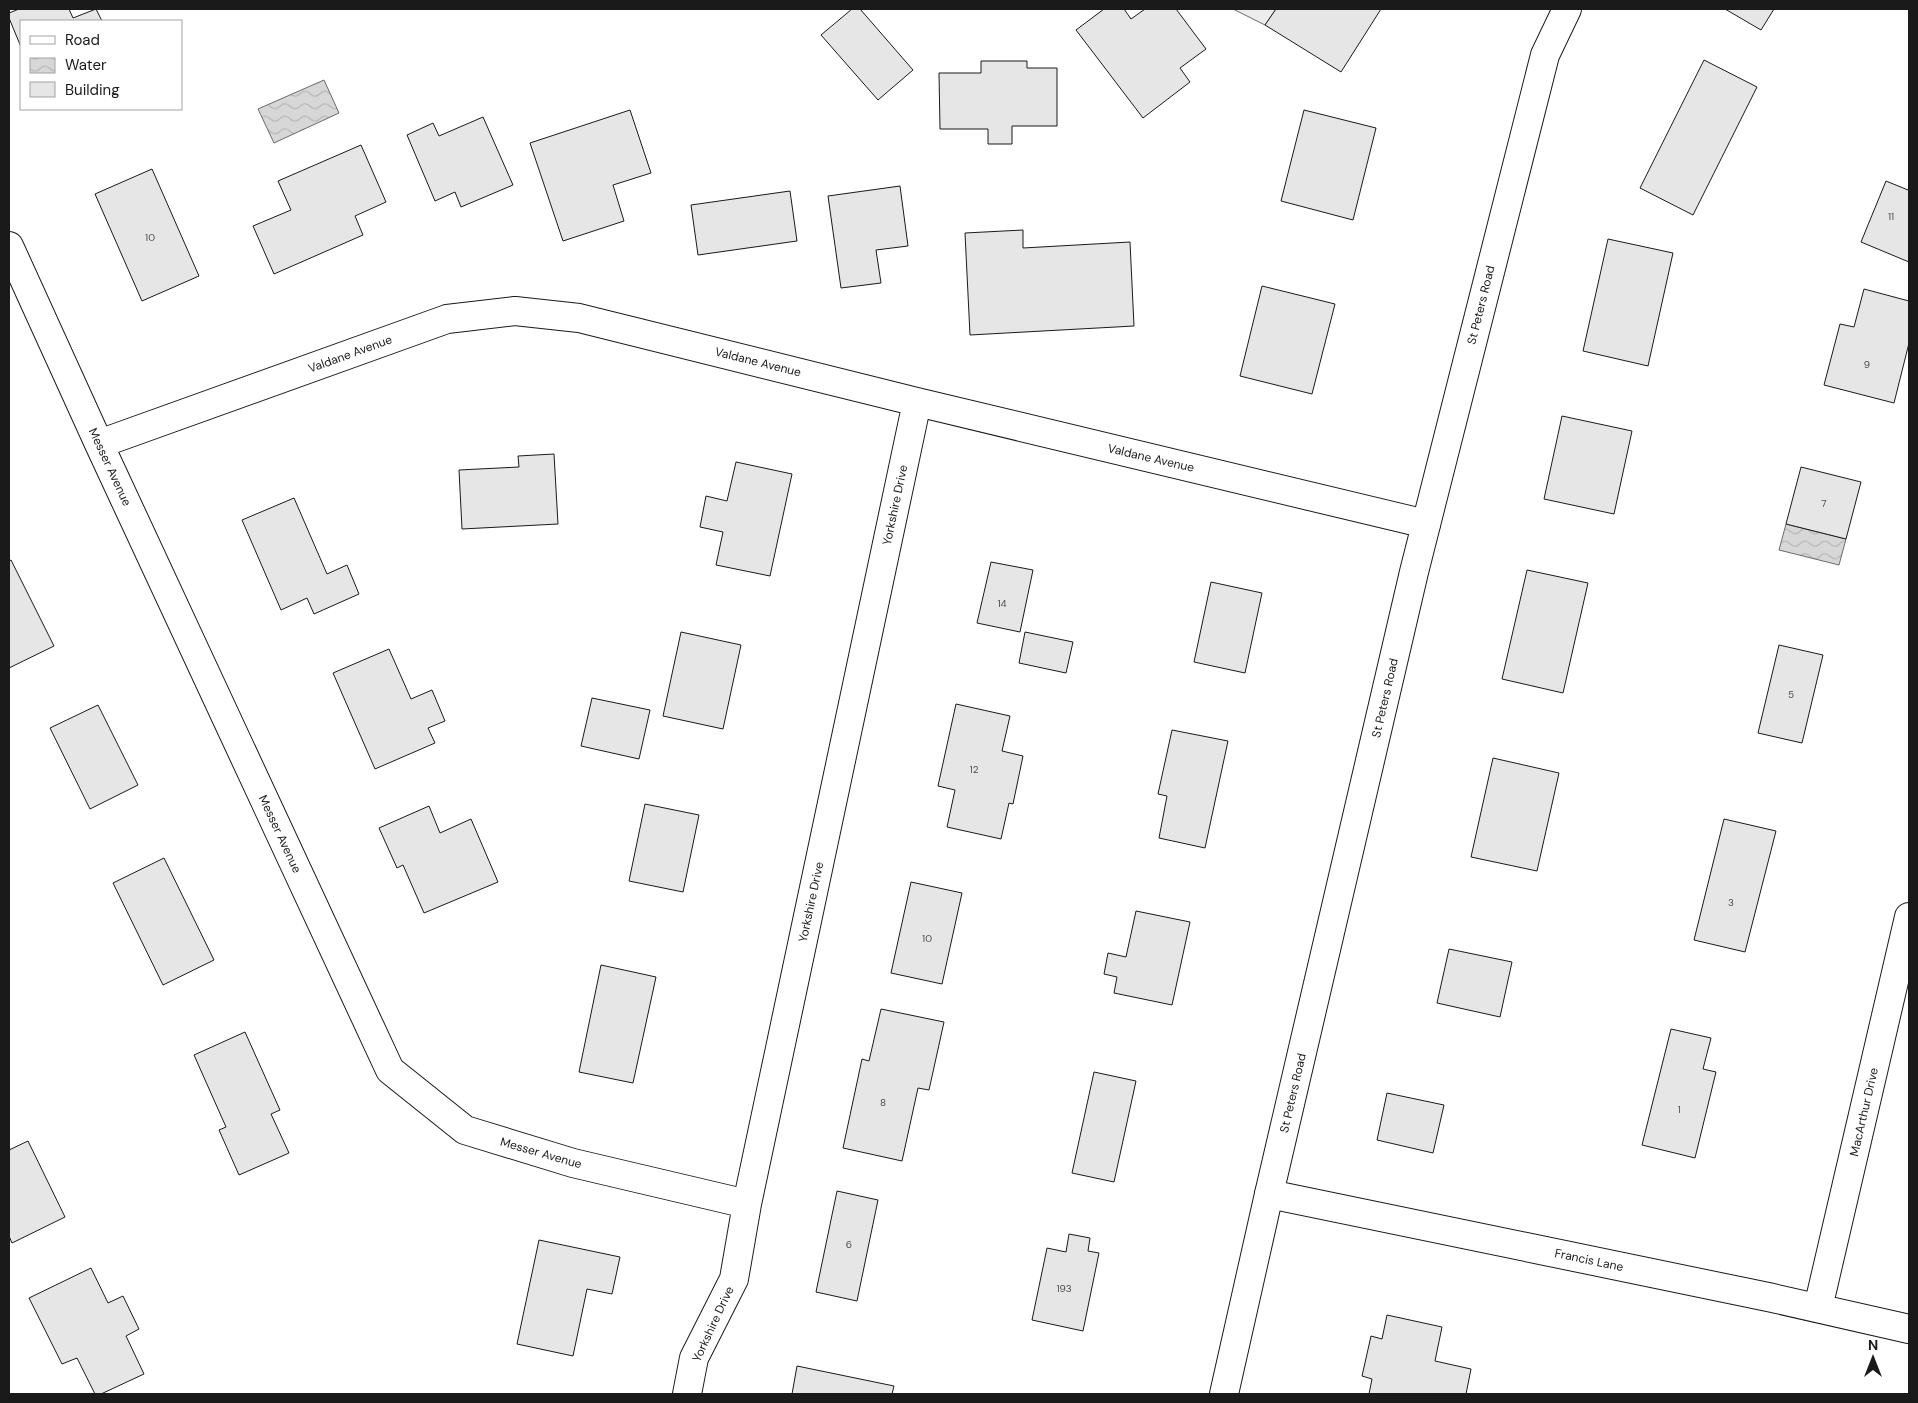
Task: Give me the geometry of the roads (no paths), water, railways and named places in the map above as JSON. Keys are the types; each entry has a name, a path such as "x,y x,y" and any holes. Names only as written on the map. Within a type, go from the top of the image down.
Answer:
{"street":[{"name":"St Peters Road","path":"1224,1394 1268,1194 1426,524 1545,55 1567,9"},
{"name":"Messer Avenue","path":"9,246 390,1070 465,1130 573,1163 747,1204"},
{"name":"Valdane Avenue","path":"99,444 447,319 515,311 579,318 917,402 1426,524"},
{"name":"Yorkshire Drive","path":"687,1394 694,1358 734,1279 747,1204 917,402"},
{"name":"MacArthur Drive","path":"1818,1308 1909,917"},
{"name":"Francis Lane","path":"1268,1194 1818,1308 1909,1329"}],"water":[{"path":"324,80 339,113 274,143 258,109"},
{"path":"1786,524 1846,539 1839,565 1779,550"}]}
